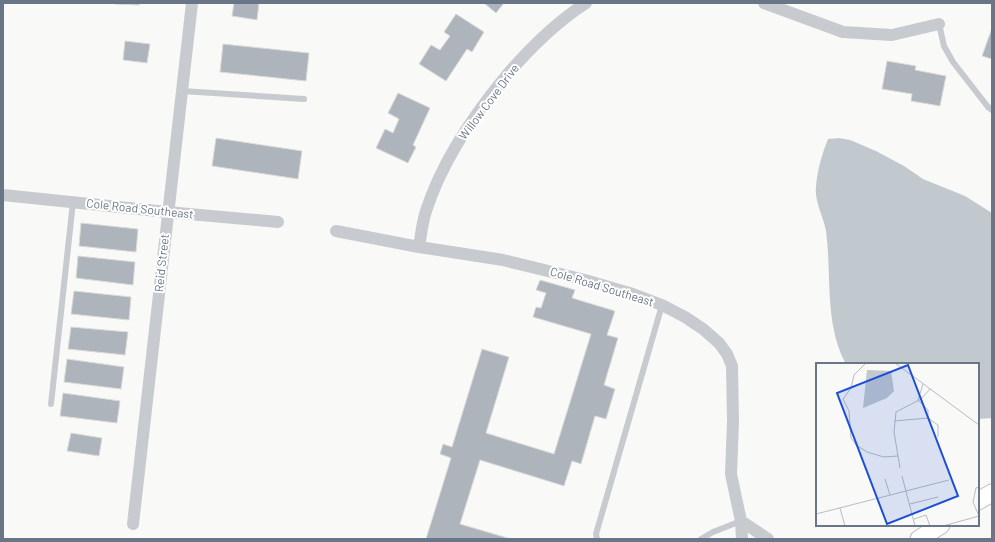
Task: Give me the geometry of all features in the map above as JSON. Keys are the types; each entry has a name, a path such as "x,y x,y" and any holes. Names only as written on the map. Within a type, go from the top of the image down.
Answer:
{"main road":[{"path":"979,501 992,493"},
{"path":"919,539 939,526"}],"street":[{"name":"Reid Street","path":"133,524 192,3"},
{"name":"Willow Cove Drive","path":"419,247 426,213 436,186 451,154 469,124 526,52 546,32 586,3"},
{"path":"764,3 843,32 892,35 938,24"},
{"name":"Cole Road Southeast","path":"3,195 278,222"},
{"name":"Cole Road Southeast","path":"336,231 510,262 586,280 633,294 662,305 685,317 703,329 719,343 727,354 732,366 733,388 731,474 741,521 742,539"},
{"path":"741,521 768,539"}],"lane":[{"path":"938,24 944,46 952,62 992,110"},
{"path":"182,91 304,99"},
{"path":"51,404 73,202"},
{"path":"597,539 596,534 662,305"},
{"path":"701,539 713,532 741,521"}],"shaded area":[{"path":"839,138 850,140 876,151 904,166 923,179 965,196 992,213 992,418 979,419 979,363 846,363 834,333 830,299 826,231 816,198 819,169 828,139"}],"building":[{"path":"139,3 139,5 115,4"},
{"path":"234,3 259,3 257,20 232,16"},
{"path":"484,3 504,3 496,13"},
{"path":"456,14 484,32 472,52 467,49 446,81 419,64 431,45 440,50 450,36 444,32"},
{"path":"992,28 992,59 982,56"},
{"path":"125,41 150,44 147,63 123,60"},
{"path":"223,44 309,53 306,81 220,72"},
{"path":"887,61 916,66 915,70 946,76 940,106 911,101 912,94 882,89"},
{"path":"398,93 430,108 413,145 416,147 408,163 376,148 385,129 393,133 399,119 388,113"},
{"path":"216,138 302,151 298,179 212,166"},
{"path":"81,223 138,229 136,252 79,246"},
{"path":"78,256 135,262 133,285 76,278"},
{"path":"540,280 575,290 572,298 615,311 607,335 618,338 604,385 615,389 606,419 595,416 581,464 572,461 564,486 480,460 460,524 511,539 426,539 451,458 440,454 443,444 452,447 482,349 509,357 486,433 554,454 591,334 533,317 536,307 541,308 546,293 536,290"},
{"path":"74,291 131,297 129,320 71,314"},
{"path":"71,327 128,332 125,355 68,349"},
{"path":"67,359 124,367 121,389 64,382"},
{"path":"63,393 120,401 117,423 60,416"},
{"path":"71,433 102,438 99,456 67,451"}]}
